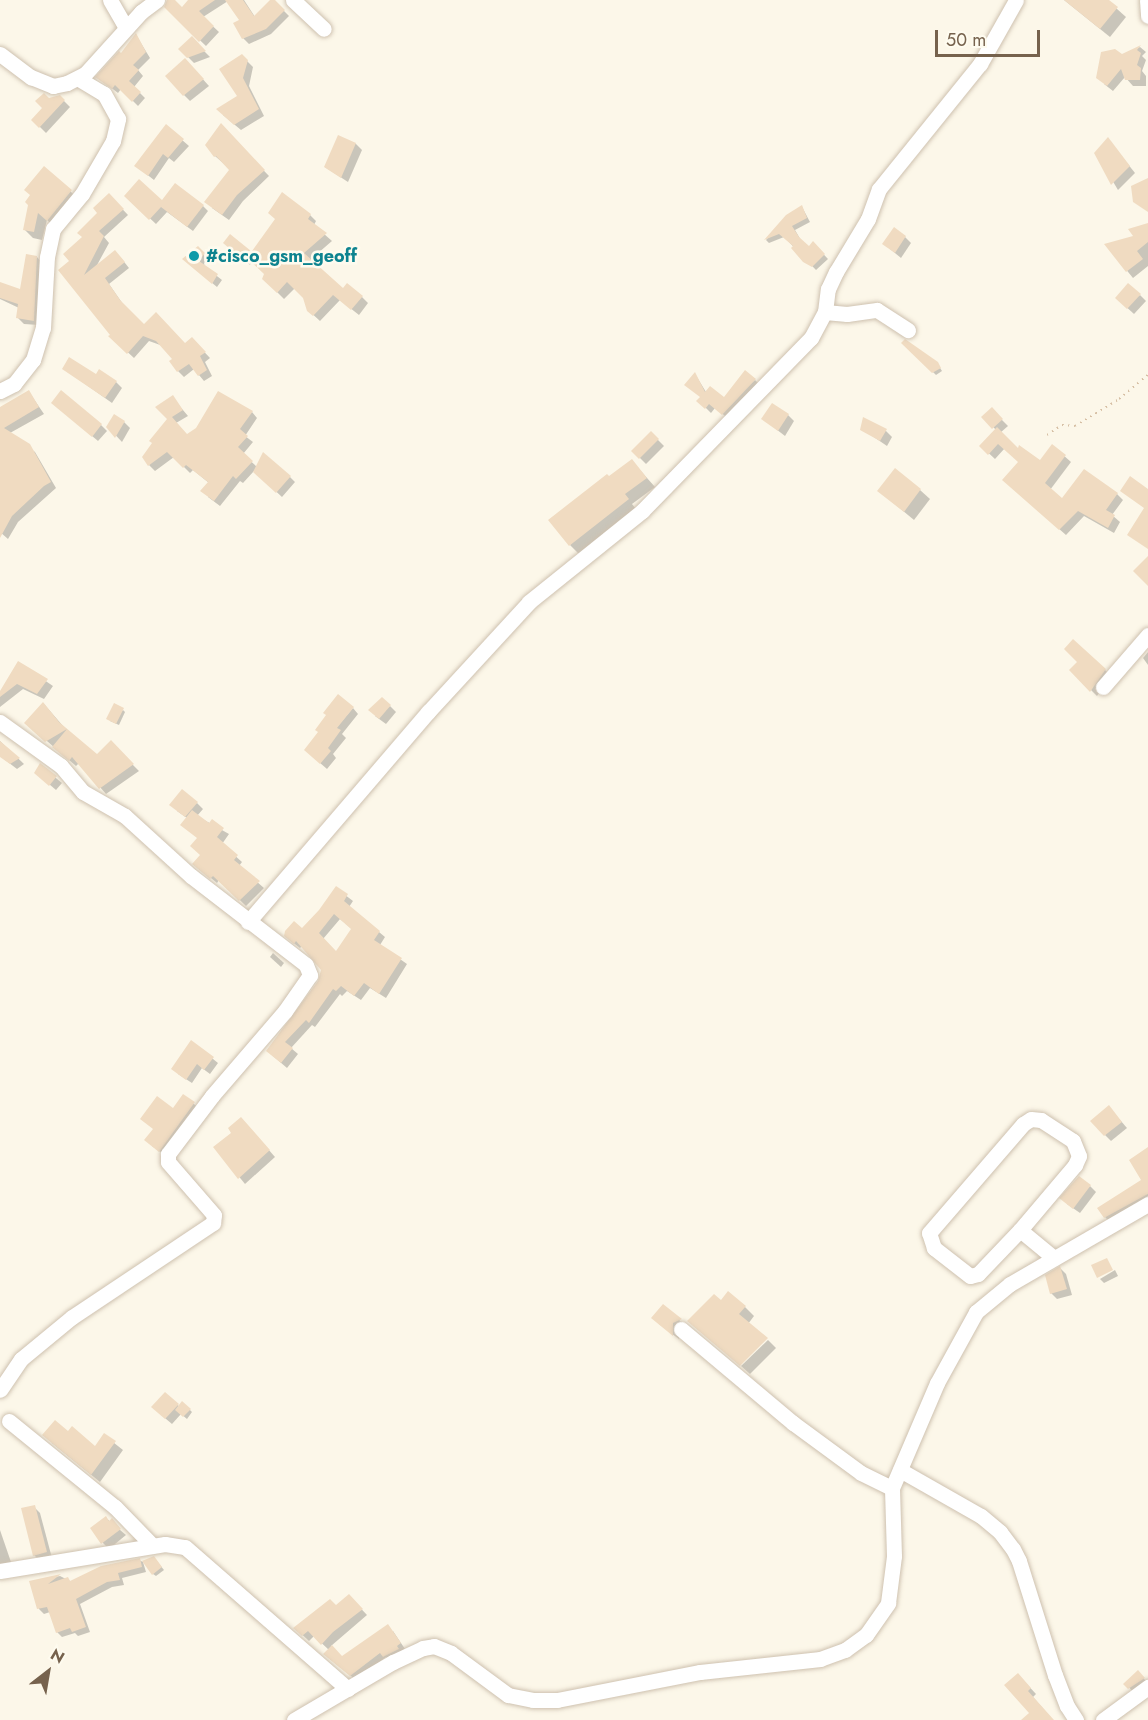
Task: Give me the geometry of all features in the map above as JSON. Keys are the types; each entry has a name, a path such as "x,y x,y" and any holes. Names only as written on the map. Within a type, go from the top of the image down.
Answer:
{"street":[{"path":"110,0 126,28"},
{"path":"0,54 31,77 53,86 79,79 141,12 157,0"},
{"path":"293,0 324,29"},
{"path":"248,922 428,712 528,602 642,511 811,338 825,312 831,282 868,219 879,189 980,64 1016,0"},
{"path":"1147,0 1148,16"},
{"path":"0,391 14,384 33,360 43,328 47,257 53,229 82,194 113,141 118,119 104,94 79,79"},
{"path":"825,312 847,314 877,310 908,330"},
{"path":"1102,687 1148,635"},
{"path":"0,722 61,766 84,792 125,816 191,876 306,965 310,975 285,1011 212,1096 168,1154 168,1162 215,1219 72,1317 21,1359 0,1390"},
{"path":"1031,1119 1041,1119 1072,1142 1079,1156 1075,1165 1020,1230 978,1274 970,1276 934,1248 928,1233 1023,1125 1031,1119"},
{"path":"294,1720 423,1648 434,1646 452,1653 508,1695 541,1700 602,1692 700,1672 820,1659 845,1650 866,1635 888,1603 894,1556 892,1488 937,1383 976,1312 1010,1284 1148,1204"},
{"path":"1020,1230 1054,1258"},
{"path":"681,1329 793,1423 861,1473 892,1488"},
{"path":"9,1421 115,1507 153,1546"},
{"path":"900,1470 981,1516 1000,1532 1013,1549 1019,1561 1055,1675 1067,1706 1076,1720"},
{"path":"0,1571 165,1544 186,1547 348,1689"},
{"path":"1103,1720 1148,1687"}],"path":[{"path":"1047,435 1062,425 1075,426 1119,399 1148,375"}],"building":[{"path":"167,0 175,0 182,7 188,0 215,0 199,11 214,26 199,42 164,7"},
{"path":"225,0 243,0 254,16 270,0 275,0 285,10 266,29 242,39 233,23 239,20"},
{"path":"1064,0 1109,0 1118,7 1100,29"},
{"path":"136,33 146,52 133,65 139,70 129,81 141,92 132,102 115,85 112,89 95,77 119,51 121,53"},
{"path":"192,36 206,51 187,58 178,49"},
{"path":"1141,45 1137,50 1141,53 1137,65 1141,68 1140,80 1125,80 1121,69 1107,86 1096,78 1101,52 1115,49 1122,54"},
{"path":"242,54 248,60 243,78 259,109 234,125 216,109 237,96 219,69"},
{"path":"185,58 204,79 183,96 165,76"},
{"path":"44,93 49,98 60,95 65,100 39,128 31,120 42,108 35,101"},
{"path":"221,123 265,170 237,195 222,215 204,202 229,170 216,156 214,157 205,145"},
{"path":"166,124 184,139 168,158 163,154 148,176 134,166"},
{"path":"338,135 356,143 341,178 324,167"},
{"path":"1108,137 1130,166 1111,185 1094,153"},
{"path":"44,166 72,190 47,221 38,213 34,232 23,230 28,205 25,202 30,195 24,190"},
{"path":"1148,178 1148,212 1133,202 1131,186"},
{"path":"139,179 162,200 175,183 204,205 187,227 161,207 149,220 124,196"},
{"path":"282,192 311,214 308,219 327,233 304,253 343,288 347,283 363,296 351,310 333,295 313,316 307,311 303,298 287,282 277,293 262,279 264,274 247,258 275,219 268,213"},
{"path":"109,193 124,209 99,231 104,236 84,275 115,250 125,262 105,278 120,300 144,324 156,312 185,343 192,337 206,352 200,356 207,370 198,376 189,364 177,372 169,361 172,359 156,341 143,336 127,354 108,336 110,335 58,270 69,261 63,254 82,237 77,233 97,213 93,208"},
{"path":"802,205 807,218 792,226 809,246 813,241 825,254 812,267 803,262 791,248 793,246 779,234 764,240 786,215"},
{"path":"1148,223 1148,242 1137,251 1143,259 1126,272 1104,244 1133,236 1128,229"},
{"path":"894,227 906,236 895,253 882,244"},
{"path":"230,234 251,251 243,260 223,243"},
{"path":"198,246 205,253 199,261 218,274 212,284 182,259"},
{"path":"26,254 37,256 34,321 16,318 18,304 0,298 0,282 20,289"},
{"path":"1128,283 1141,294 1127,309 1115,298"},
{"path":"905,339 938,362 941,368 932,373 901,343"},
{"path":"69,357 96,374 99,369 117,381 105,398 62,369"},
{"path":"745,370 756,379 722,415 709,404 705,409 696,401 700,397 684,385 695,372 705,392 710,386 724,397"},
{"path":"29,390 39,407 4,428 30,444 51,482 12,516 0,538 0,407"},
{"path":"61,390 102,424 92,437 51,403"},
{"path":"218,391 253,411 240,429 248,436 238,447 253,461 236,479 233,476 214,501 200,491 208,482 186,465 183,468 167,452 148,466 142,457 152,443 149,441 167,419 155,407 173,395 183,410 172,417 187,434 196,428"},
{"path":"772,403 789,414 778,431 761,419"},
{"path":"992,407 1003,419 992,429 981,417"},
{"path":"114,414 125,421 115,438 106,427"},
{"path":"863,417 887,429 880,441 860,430"},
{"path":"997,427 1018,448 1019,445 1040,460 1052,444 1066,455 1045,483 1062,498 1084,469 1118,493 1106,510 1115,515 1108,528 1078,511 1059,530 1002,480 1018,462 998,444 988,455 979,446"},
{"path":"651,431 659,439 639,459 631,451"},
{"path":"263,452 291,476 276,493 253,472"},
{"path":"632,459 647,478 625,494 629,499 569,546 548,520 607,474 609,476"},
{"path":"895,468 921,489 904,512 877,491"},
{"path":"1130,476 1148,489 1148,549 1127,535 1144,508 1120,491"},
{"path":"1148,556 1148,586 1133,571"},
{"path":"1073,639 1106,669 1090,692 1069,670 1077,662 1064,649"},
{"path":"18,661 48,679 37,694 17,684 0,697 0,691"},
{"path":"338,694 354,707 337,728 341,730 328,748 331,751 320,764 304,750 318,732 315,730 326,715 323,713"},
{"path":"382,697 391,705 379,719 368,710"},
{"path":"43,702 59,722 97,754 111,740 134,764 99,789 72,757 69,761 52,747 67,729 45,742 24,723"},
{"path":"114,703 124,708 116,724 106,719"},
{"path":"0,741 20,758 10,764 0,757"},
{"path":"40,763 57,776 49,786 34,773"},
{"path":"182,789 198,802 185,817 169,805"},
{"path":"192,810 209,823 212,819 224,828 217,837 238,855 234,860 260,881 239,901 213,876 210,879 192,864 200,855 190,846 197,838 180,825"},
{"path":"336,886 348,894 344,901 380,931 374,940 402,958 379,994 364,983 354,996 341,986 336,991 333,989 309,1023 306,1020 285,1042 293,1048 281,1063 266,1051 318,981 321,970 296,941 294,944 284,936 285,931 294,921 302,928 319,910","holes":["334,914 351,929 336,951 319,933"]},
{"path":"191,1040 214,1057 204,1070 197,1064 186,1080 171,1069"},
{"path":"183,1094 195,1102 159,1152 144,1140 153,1129 140,1119 157,1096 173,1108"},
{"path":"1109,1105 1122,1122 1104,1136 1090,1121"},
{"path":"241,1117 270,1150 238,1179 213,1147 231,1133 228,1128"},
{"path":"1148,1147 1148,1194 1104,1218 1097,1208 1141,1180 1129,1160"},
{"path":"1079,1176 1091,1185 1073,1209 1059,1198"},
{"path":"1107,1258 1113,1270 1097,1278 1091,1265"},
{"path":"1060,1266 1067,1289 1050,1294 1045,1275"},
{"path":"728,1291 746,1306 739,1314 768,1338 740,1366 687,1321 714,1294 721,1300"},
{"path":"663,1304 682,1319 673,1323 673,1336 651,1318"},
{"path":"165,1392 179,1404 165,1419 151,1407"},
{"path":"182,1401 191,1409 183,1417 175,1410"},
{"path":"55,1420 68,1431 72,1426 95,1446 104,1433 116,1441 91,1475 42,1435"},
{"path":"35,1505 47,1552 33,1556 21,1508"},
{"path":"106,1516 109,1521 112,1518 121,1529 101,1544 90,1528"},
{"path":"154,1556 162,1567 152,1575 142,1561"},
{"path":"140,1558 142,1567 118,1573 120,1580 107,1582 76,1599 86,1627 72,1632 70,1628 56,1633 47,1607 37,1609 29,1581 61,1574 48,1584 68,1577 70,1581 101,1566"},
{"path":"349,1594 363,1609 333,1632 321,1645 308,1631 302,1636 293,1628 330,1599 336,1605"},
{"path":"388,1624 401,1643 397,1646 399,1649 383,1657 380,1653 350,1676 323,1654 332,1645 342,1656"},
{"path":"1138,1670 1145,1678 1128,1689 1123,1684"},
{"path":"1018,1673 1031,1688 1028,1691 1054,1720 1021,1720 1029,1713 1004,1685"}],"place":[{"name":"#cisco_gsm_geoff","path":"194,256"}]}
